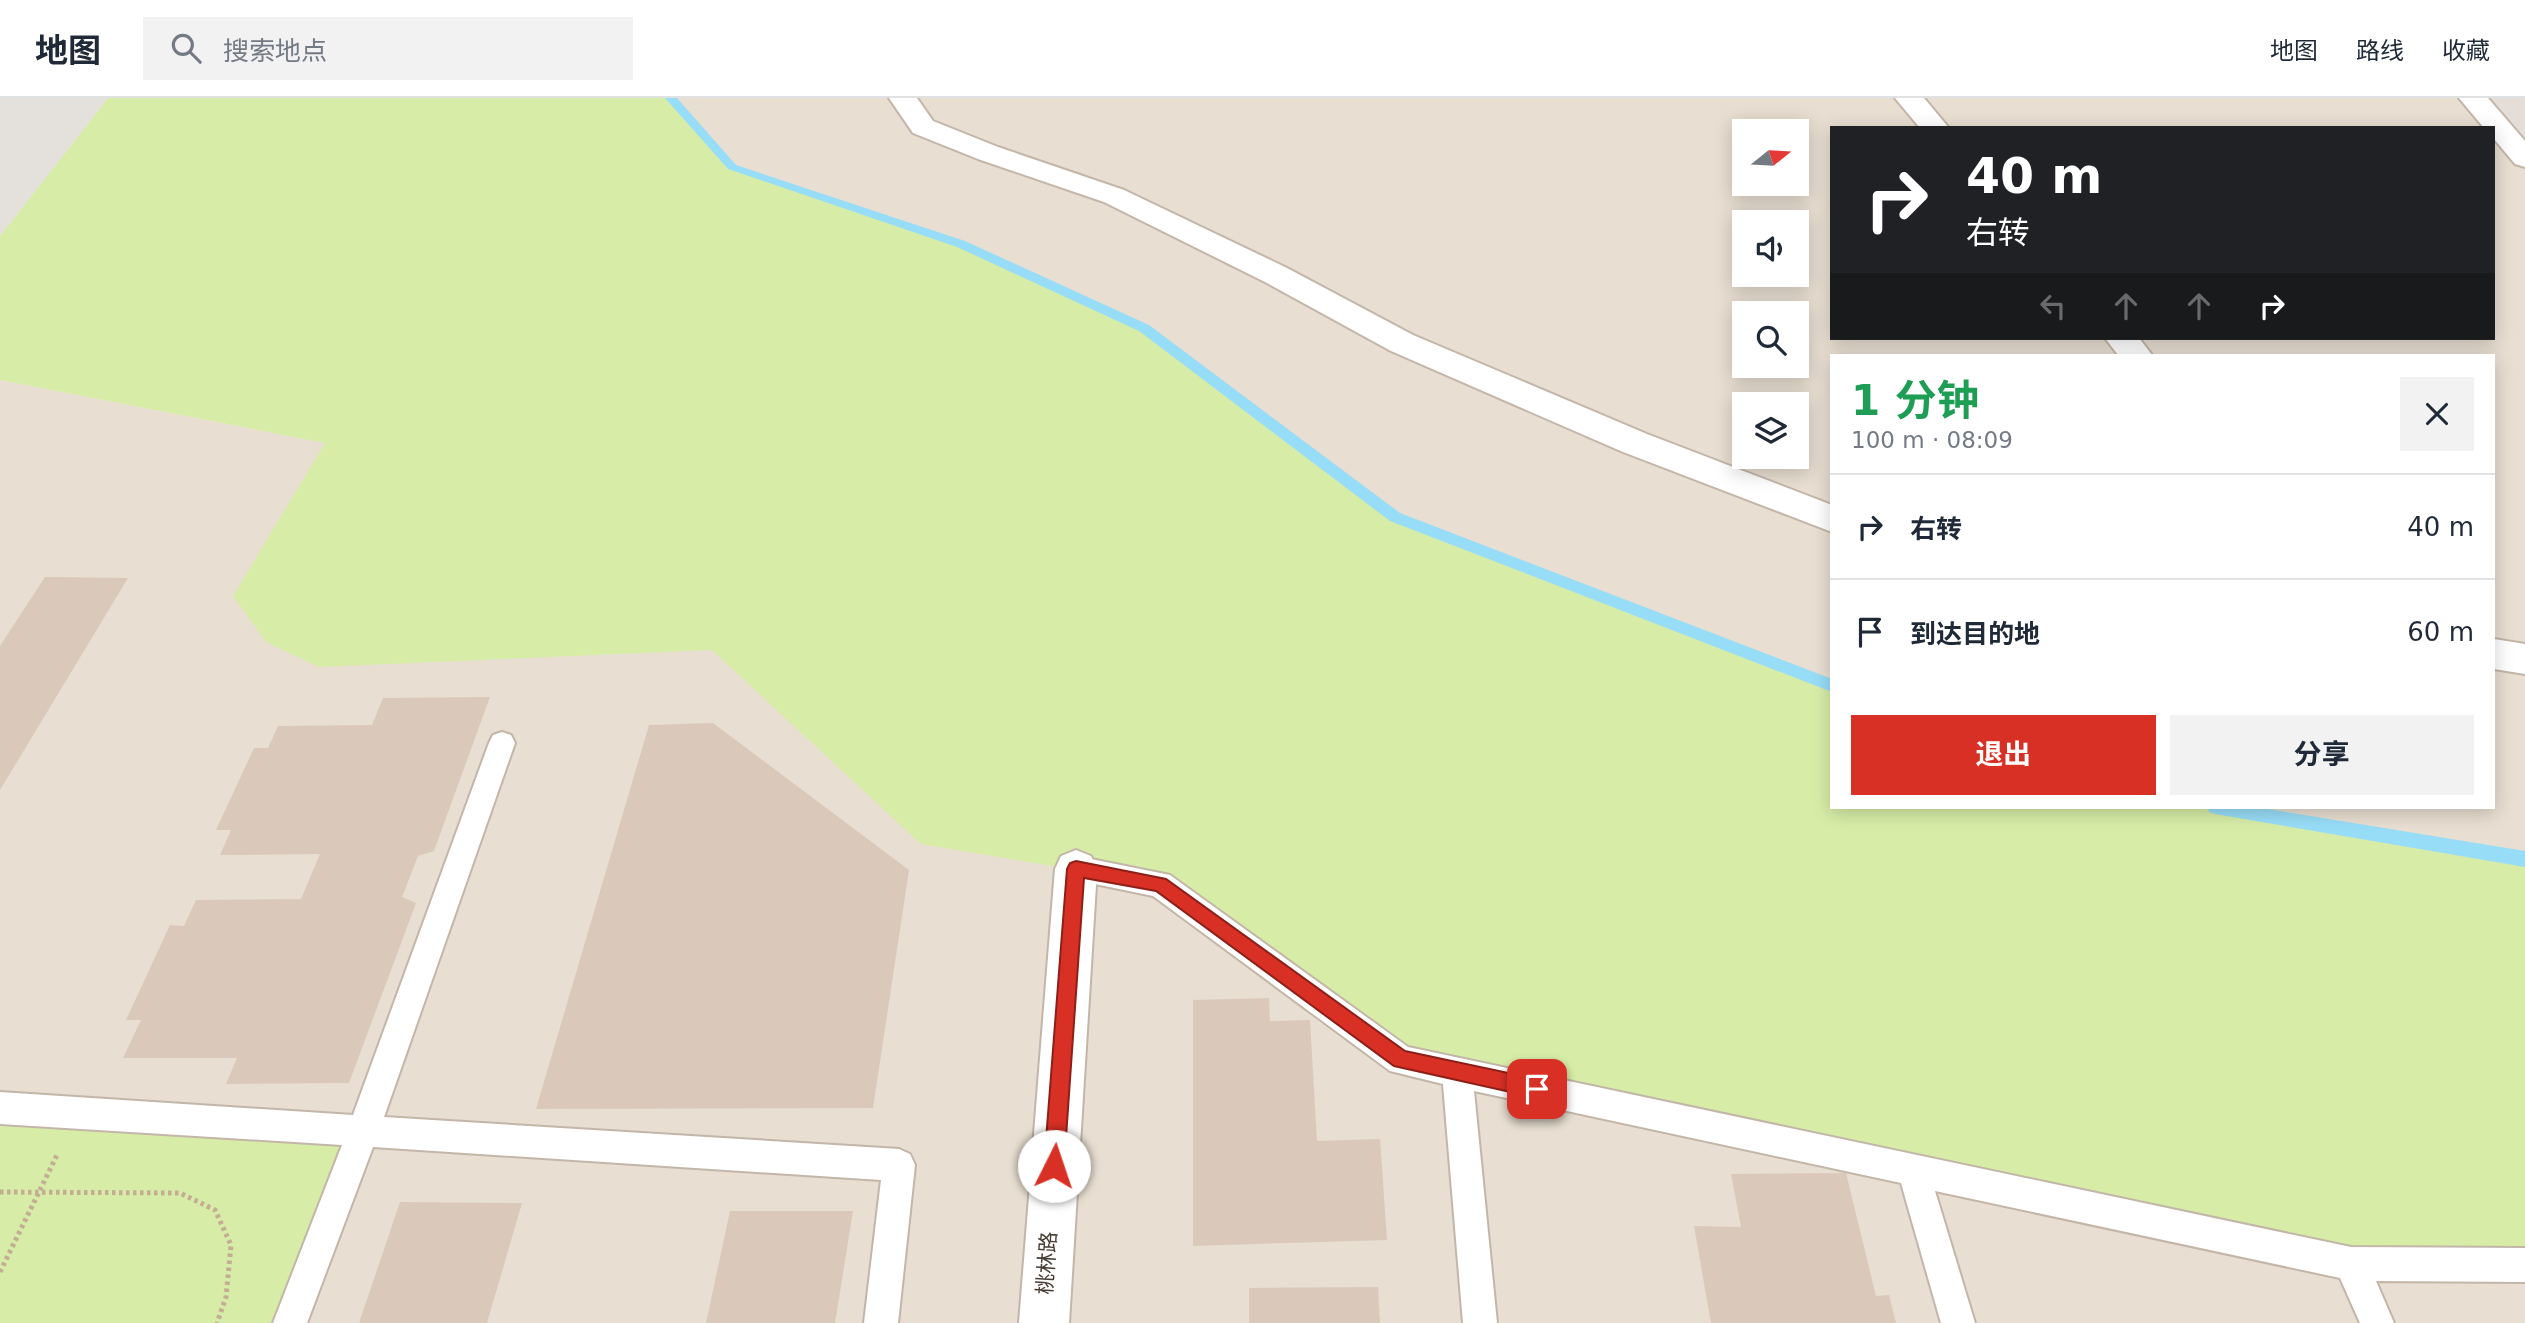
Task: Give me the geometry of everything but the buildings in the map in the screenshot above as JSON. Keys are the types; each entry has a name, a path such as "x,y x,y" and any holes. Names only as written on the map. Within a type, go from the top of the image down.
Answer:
{"street":[{"path":"903,98 923,127 988,153 1114,196 1276,275 1402,343 1635,443 1830,518"},
{"path":"1909,98 1933,126"},
{"path":"2473,98 2525,158"},
{"path":"2123,340 2135,354"},
{"path":"2495,654 2525,659"},
{"name":"桃林路","path":"1044,1323 1076,869"}],"lane":[{"path":"290,1323 363,1131 502,743"},
{"path":"1076,869 1160,884 1401,1060 2351,1264 2525,1265"},
{"path":"1457,1071 1480,1323"},
{"path":"0,1108 899,1165 881,1323"},
{"path":"1913,1170 1958,1323"},
{"path":"2351,1264 2377,1323"}],"path":[{"path":"0,1272 77,1113"},
{"path":"0,1192 180,1193 215,1210 231,1245 226,1297 217,1323"}],"shaded area":[{"path":"0,98 108,98 0,236"},
{"path":"671,98 2473,98 2525,158 2525,1323 0,1323 0,380 1830,734 1830,809 2495,809 2495,354 1830,354 1830,685 1395,517 1144,328 961,244 732,167"},
{"path":"2473,98 2525,98 2525,158"}],"green space":[{"path":"108,98 671,98 732,167 961,244 1144,328 1395,517 1830,685 1830,809 2227,809 2525,859 2525,1265 2351,1264 1401,1060 1160,884 921,844 712,650 319,667 266,642 233,596 325,443 0,380 0,236"},
{"path":"0,1108 363,1131 290,1323 0,1323"}],"waterway":[{"path":"671,98 732,167 961,244 1144,328 1395,517 1830,685"},
{"path":"2227,809 2525,859"}],"route":[{"path":"1054,1166 1076,869 1160,884 1401,1060 1537,1089"}]}
